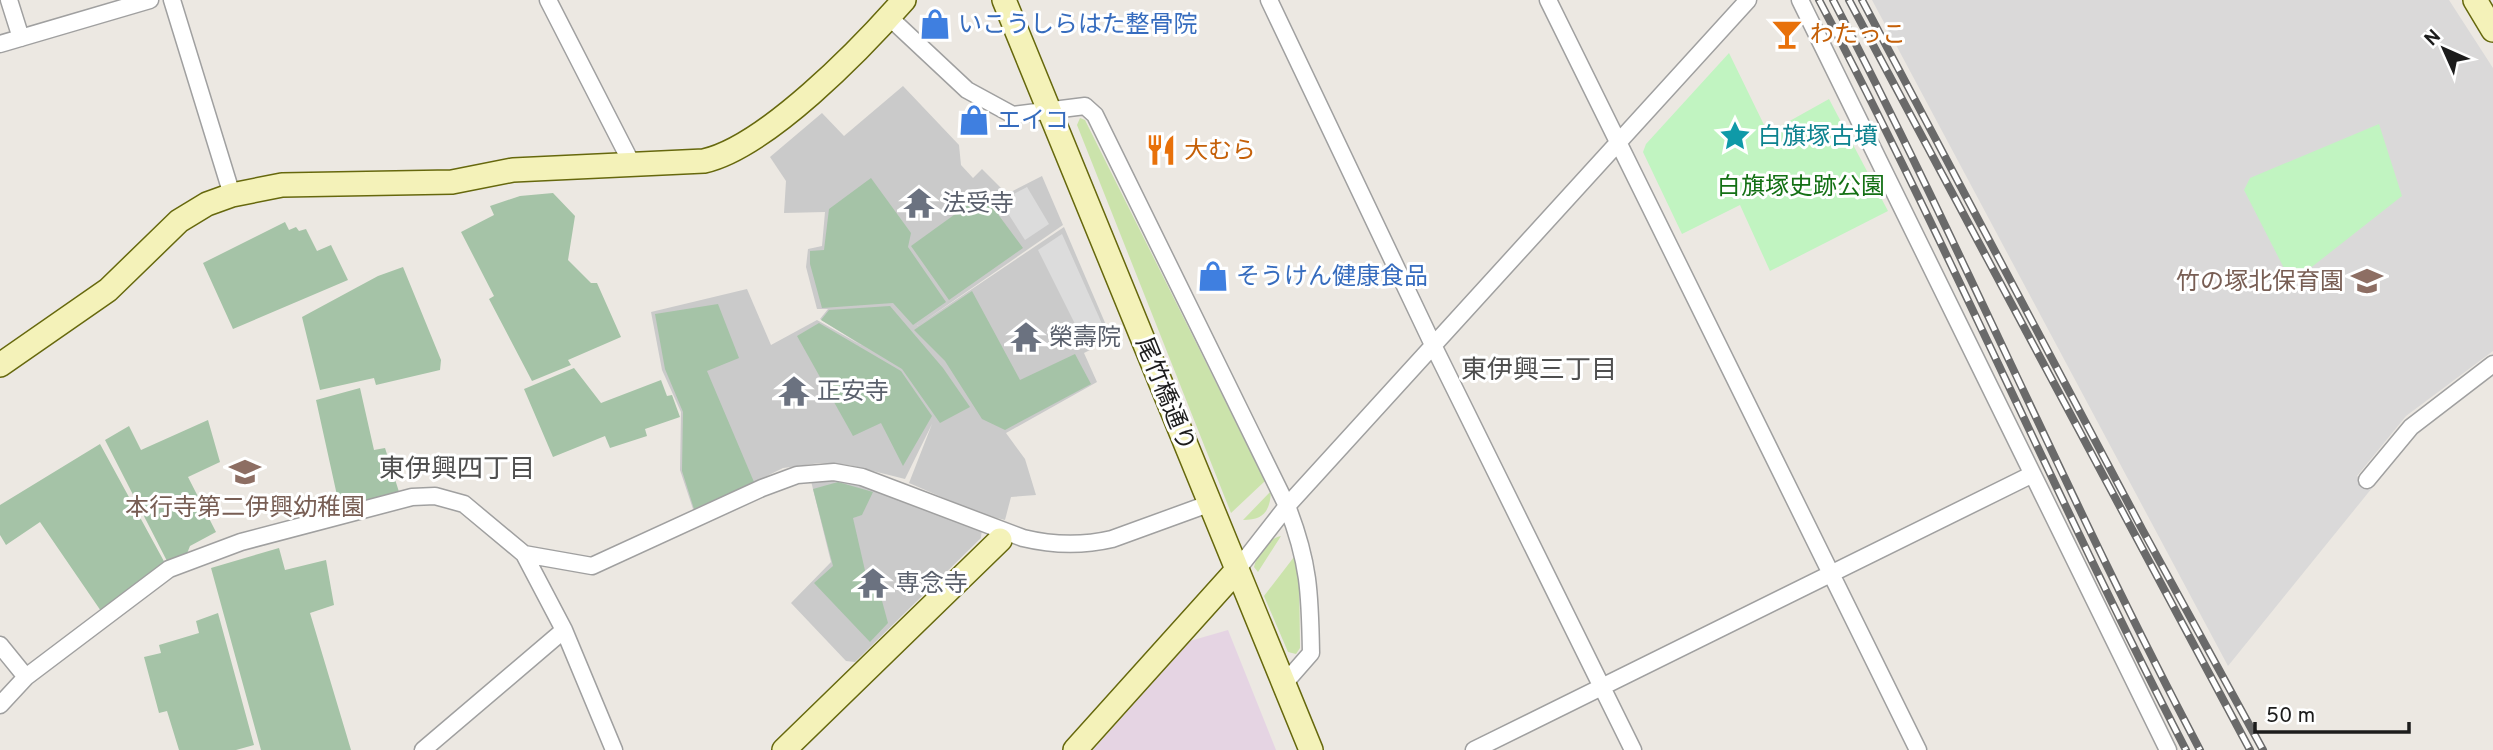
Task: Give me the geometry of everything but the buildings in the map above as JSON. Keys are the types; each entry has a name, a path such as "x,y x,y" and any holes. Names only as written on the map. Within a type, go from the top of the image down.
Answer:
{"street":[{"path":"9,0 21,38"},
{"path":"0,44 150,0"},
{"path":"172,0 232,195"},
{"path":"548,0 631,162"},
{"name":"尾竹橋通り","path":"1004,0 1052,111 1311,750"},
{"path":"1269,0 1434,347 1633,750"},
{"path":"1548,0 1918,750"},
{"path":"1075,750 1237,570 1287,506 1748,0"},
{"path":"1800,0 2168,750"},
{"path":"2475,0 2492,25"},
{"path":"0,365 107,290 186,216 232,195 282,185 452,182 513,170 631,162 704,161 726,156 745,146 831,75 897,9 967,90 1013,115 1085,106 1095,115 1287,506 1303,547 1309,574 1311,653 1283,684"},
{"path":"2367,480 2411,427 2493,364"},
{"path":"524,554 592,566 772,484 796,475 834,472 862,477 1003,536 1048,543 1095,543 1136,533 1211,503"},
{"path":"1474,750 2031,475"},
{"path":"0,705 26,677 108,618 143,586 169,569 241,542 412,497 435,496 464,504 524,554 564,630 614,750"},
{"path":"784,750 1003,536"},
{"path":"422,750 564,630"},
{"path":"0,645 26,677"}],"shaded area":[{"path":"1872,0 2449,0 2493,68 2493,351 2406,416 2357,476 2372,488 2228,666"},
{"path":"903,86 959,145 961,165 973,178 982,169 1007,194 1042,176 1063,225 917,326 1064,227 1112,339 1084,353 1097,382 1006,433 1025,459 1036,495 1011,497 1005,520 981,514 909,483 932,424 905,479 849,465 820,463 783,468 694,512 680,470 681,412 662,370 651,312 747,289 771,345 817,320 861,345 820,319 828,309 817,309 806,267 808,249 822,246 825,212 784,213 786,181 770,157 822,113 844,136"},
{"path":"1027,187 1049,224 1025,240 1000,201"},
{"path":"1062,234 1107,335 1086,346 1038,250"},
{"name":"専念寺","path":"811,481 863,484 982,527 981,538 855,662 846,661 791,603 831,562"},
{"path":"1228,630 1276,750 1093,750 1190,641"}],"green space":[{"name":"白旗塚史跡公園","path":"1729,53 1768,133 1829,99 1888,211 1770,271 1740,205 1682,234 1643,152 1646,144"},
{"path":"1080,118 1085,120 1265,481 1231,513 1077,125"},
{"path":"2379,124 2402,196 2299,277 2289,278 2244,190 2250,178"},
{"path":"871,178 911,233 908,247 946,302 913,325 893,303 822,308 810,264 810,251 824,250 829,209"},
{"path":"553,193 575,216 568,260 591,283 597,283 621,337 568,360 571,365 532,381 489,299 494,296 461,232 494,215 490,206 520,196"},
{"path":"983,194 1023,248 949,300 911,246"},
{"path":"285,222 289,230 296,227 299,231 306,229 317,251 331,245 348,280 233,329 203,263"},
{"path":"403,267 441,360 440,370 376,385 374,378 320,390 302,317 378,276"},
{"path":"972,291 1020,380 1075,354 1091,384 1005,430 982,419 945,361 914,330"},
{"path":"718,304 739,358 707,371 754,482 694,509 682,471 683,412 665,369 655,314"},
{"path":"890,306 943,368 970,407 940,423 902,369 821,320 829,310"},
{"path":"819,323 901,371 932,416 903,466 881,423 853,436 797,336"},
{"path":"574,368 601,403 661,380 667,396 672,395 680,417 645,429 647,436 610,448 605,436 553,457 524,389"},
{"path":"360,388 374,450 385,448 400,495 340,509 316,400"},
{"path":"208,420 220,462 188,477 216,532 190,546 186,556 168,563 105,440 129,426 141,450"},
{"path":"100,444 166,565 144,578 103,614 40,522 6,545 0,535 0,505"},
{"path":"838,482 873,492 862,515 853,518 869,588 878,586 888,623 870,642 814,583 833,566 813,489"},
{"path":"1271,491 1264,513 1256,518 1243,520"},
{"path":"1281,536 1258,572 1254,567 1260,552 1271,540"},
{"path":"279,548 285,570 326,560 334,605 310,613 351,750 261,750 211,568"},
{"path":"1294,557 1299,570 1300,648 1296,654 1288,652 1264,596"},
{"path":"218,613 254,745 236,750 179,750 167,711 159,713 144,657 161,653 159,645 199,633 196,621"}],"railway":[{"path":"1819,0 1913,186 2093,563 2186,750"},
{"path":"1833,0 1926,187 2106,564 2200,750"},
{"path":"1849,0 2250,750"},
{"path":"1862,0 2142,529 2263,750"}],"place":[{"name":"いこうしらはた整骨院","path":"935,24"},
{"name":"わたっこ","path":"1787,34"},
{"name":"エイコ","path":"974,120"},
{"name":"白旗塚古墳","path":"1735,136"},
{"name":"大むら","path":"1161,150"},
{"name":"法受寺","path":"919,203"},
{"name":"そうけん健康食品","path":"1213,276"},
{"name":"竹の塚北保育園","path":"2367,281"},
{"name":"榮壽院","path":"1026,337"},
{"name":"正安寺","path":"794,391"},
{"name":"本行寺第二伊興幼稚園","path":"245,472"},
{"name":"専念寺","path":"873,583"}],"district":[{"name":"東伊興三丁目","path":"1539,369"},
{"name":"東伊興四丁目","path":"457,468"}]}
